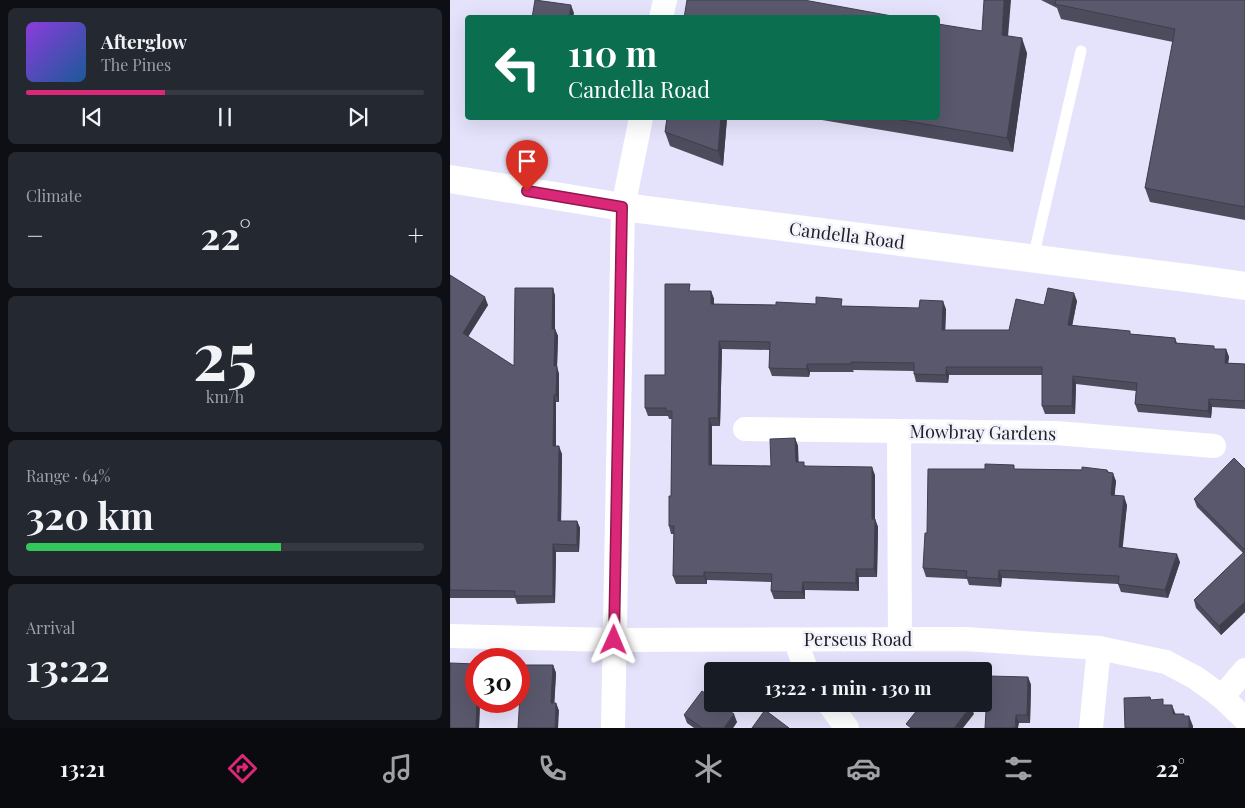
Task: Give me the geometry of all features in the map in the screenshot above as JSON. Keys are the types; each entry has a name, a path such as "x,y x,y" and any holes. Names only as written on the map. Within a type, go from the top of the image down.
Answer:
{"street":[{"path":"662,15 665,0"},
{"path":"613,728 622,207 641,120"},
{"name":"Candella Road","path":"450,179 622,207 1245,286"},
{"path":"745,429 899,431"},
{"name":"Mowbray Gardens","path":"900,639 899,431 1056,433 1214,446"},
{"name":"Perseus Road","path":"450,636 614,640 965,639 1099,648 1166,662 1196,678 1245,719"},
{"path":"795,640 804,662"},
{"path":"1091,728 1099,648"},
{"path":"1222,698 1245,670"},
{"path":"835,712 847,728"}],"lane":[{"path":"1033,258 1081,50"}],"building":[{"path":"535,0 571,5 569,15 532,15"},
{"path":"687,0 804,0 886,15 684,15"},
{"path":"984,0 1004,0 1002,35 1022,38 1007,138 901,120 940,120 940,24 982,31"},
{"path":"1056,0 1245,0 1245,207 1145,188 1175,29 1055,4"},
{"path":"667,120 721,120 718,151 665,132"},
{"path":"450,275 485,297 463,333 514,366 515,288 553,288 552,329 555,329 554,366 557,366 556,395 554,395 553,446 559,446 558,521 577,521 577,545 553,544 553,596 515,596 515,591 450,590"},
{"path":"665,284 690,284 689,291 711,291 711,304 776,305 776,302 816,304 816,297 842,299 841,306 919,308 920,300 943,301 942,330 1009,330 1016,299 1044,305 1048,288 1074,293 1068,325 1130,331 1130,334 1175,338 1175,343 1214,346 1214,349 1226,349 1225,363 1245,364 1245,401 1209,399 1208,411 1135,404 1137,383 1073,376 1072,406 1042,406 1042,367 946,367 946,375 914,374 914,363 851,362 851,364 807,364 807,369 769,368 770,342 719,341 718,418 709,418 709,465 771,466 770,439 795,438 796,462 804,462 804,466 872,467 872,519 875,519 874,569 856,569 856,583 803,582 802,592 771,591 772,574 704,572 704,576 673,576 674,526 669,526 672,411 666,411 666,408 645,408 645,375 665,375"},
{"path":"1234,458 1245,469 1245,550 1194,499"},
{"path":"985,464 1014,465 1014,469 1082,470 1082,467 1107,470 1107,472 1113,473 1111,495 1124,496 1119,547 1177,554 1165,590 1118,584 1119,576 999,570 998,579 966,577 967,571 923,568 925,533 927,533 928,469 985,469"},
{"path":"1245,551 1245,602 1219,626 1194,600"},
{"path":"450,663 465,664 465,713 477,713 476,728 450,728"},
{"path":"530,665 553,665 551,703 556,703 555,728 518,728 519,713 530,713"},
{"path":"992,676 1028,677 1027,715 1016,715 1015,728 985,728 986,712 992,712"},
{"path":"702,691 704,692 704,712 731,712 734,714 724,728 702,728 684,715"},
{"path":"1150,697 1151,700 1163,699 1163,705 1172,705 1173,714 1189,716 1189,728 1125,728 1124,698"},
{"path":"764,712 768,712 789,728 752,728"},
{"path":"916,712 966,712 954,728 911,728 906,724"}],"route":[{"path":"527,191 622,207 614,640"}]}
